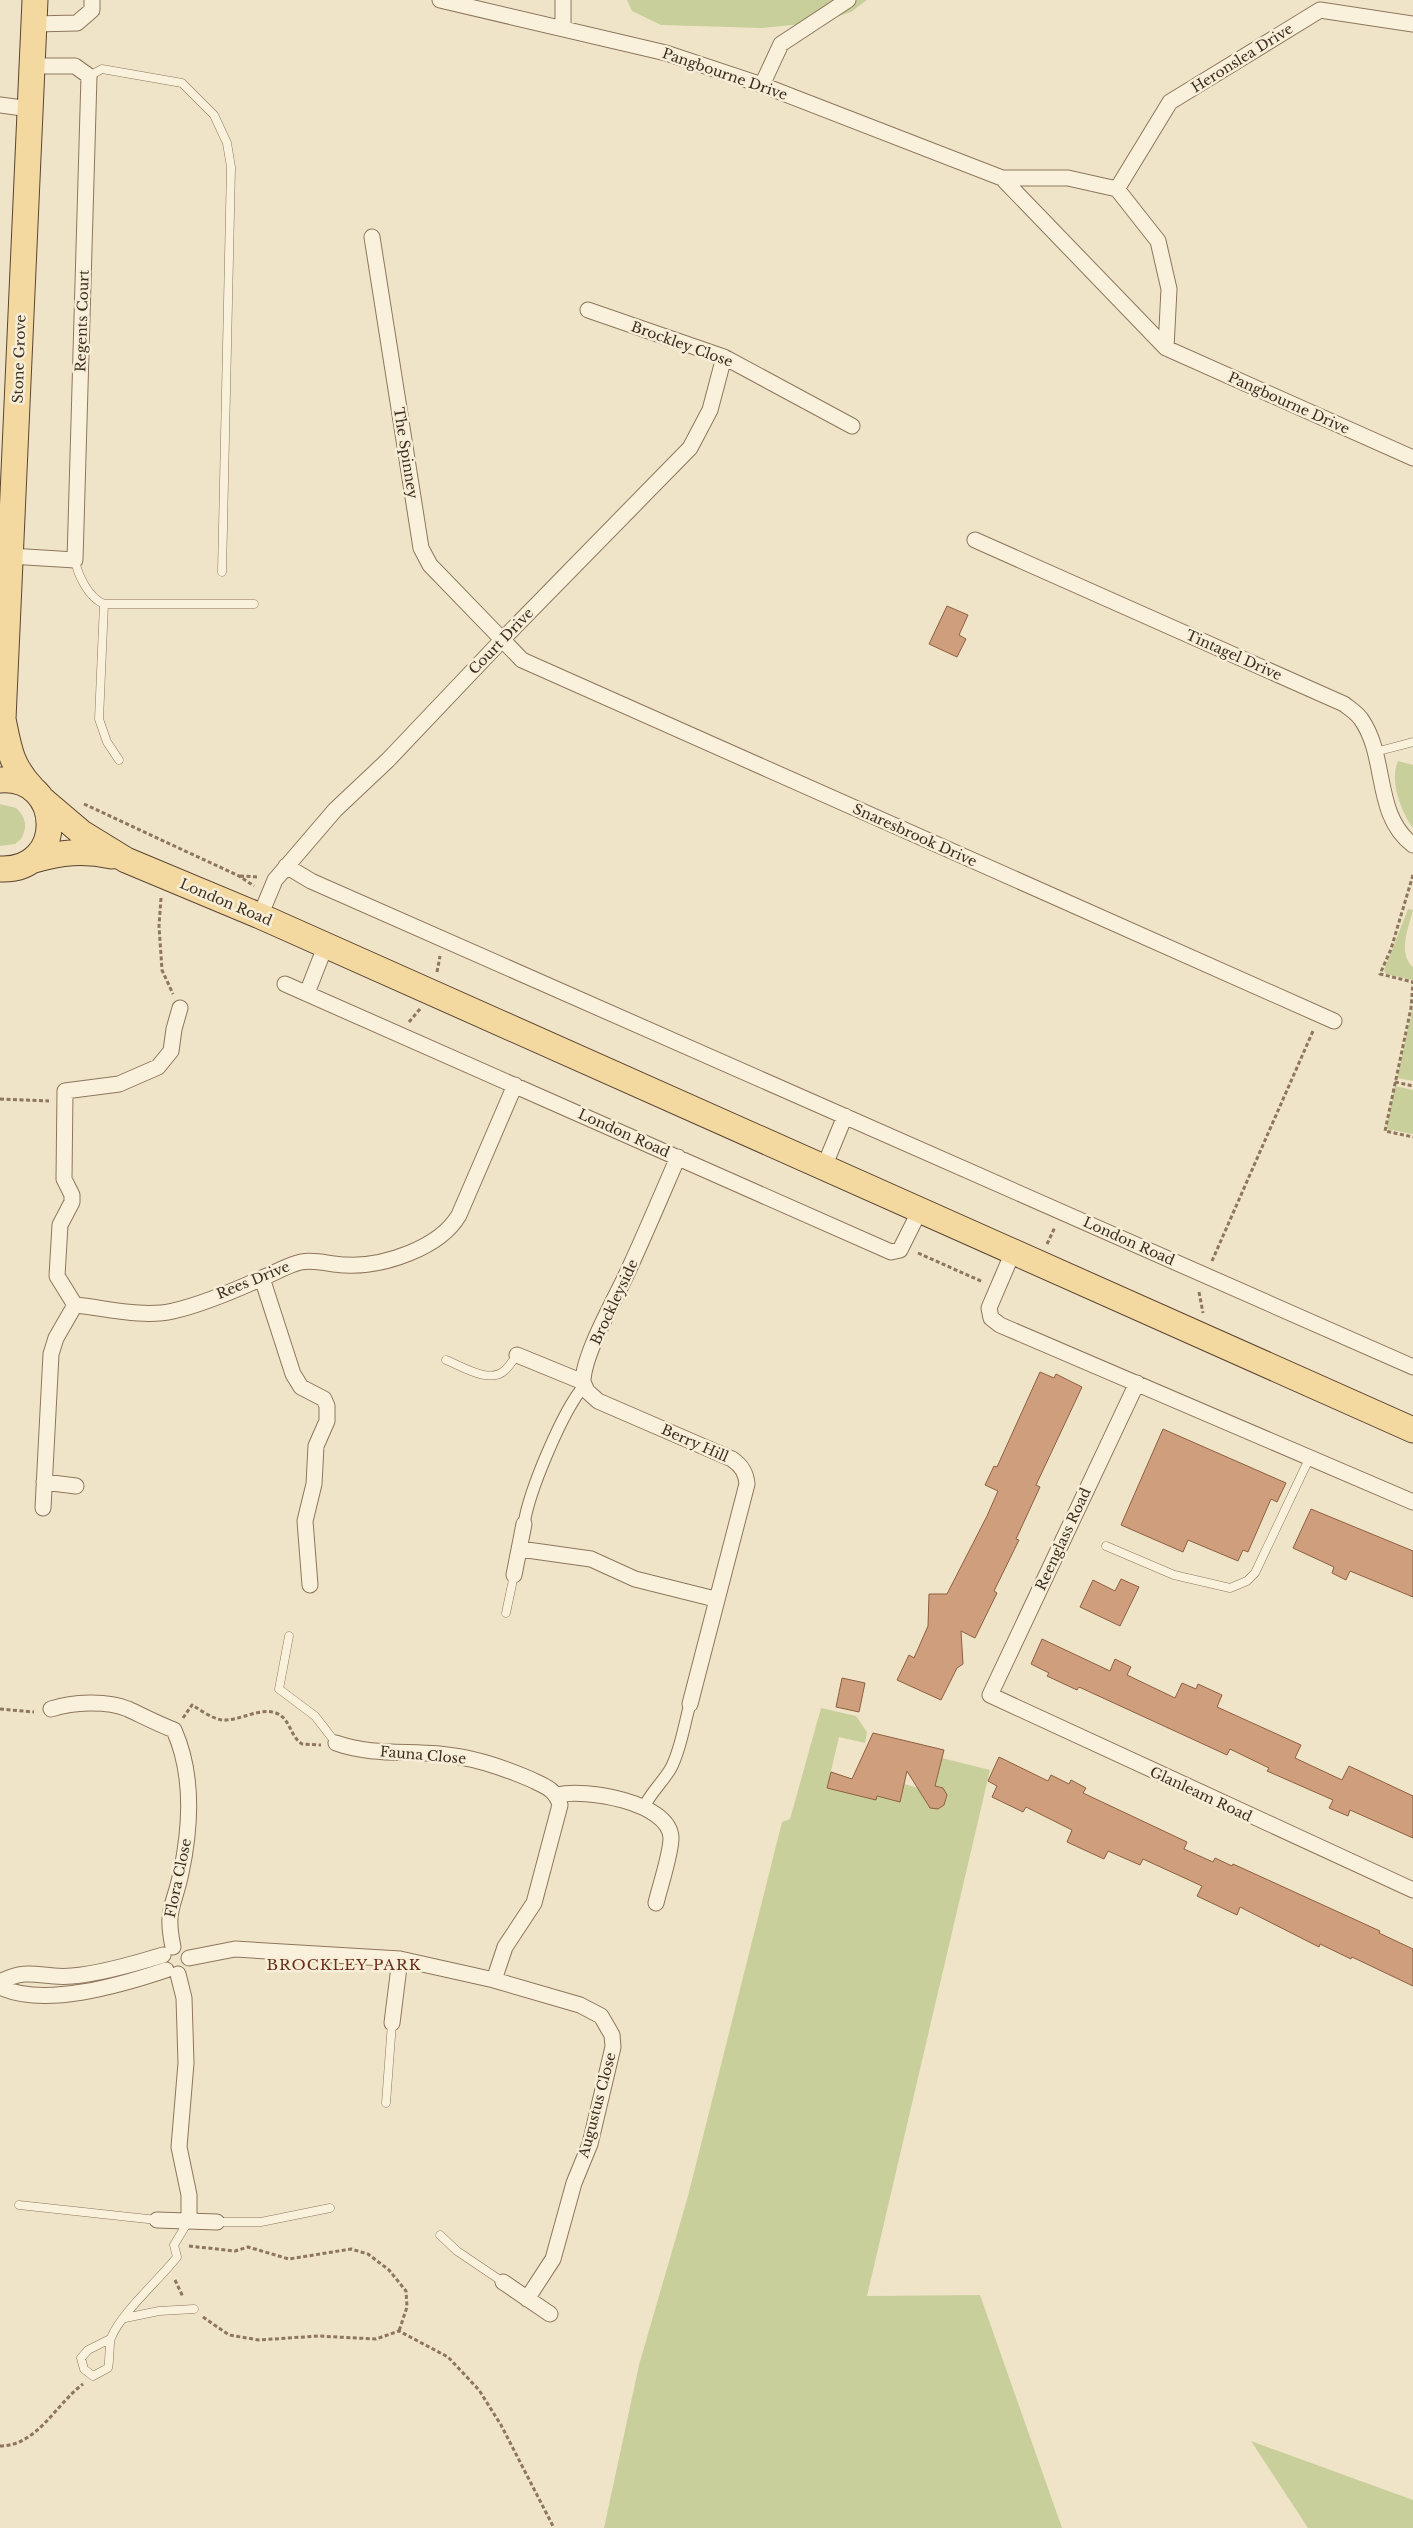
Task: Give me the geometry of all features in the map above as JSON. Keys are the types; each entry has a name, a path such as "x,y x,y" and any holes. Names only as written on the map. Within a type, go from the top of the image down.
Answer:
{"main road":[{"name":"Stone Grove","path":"34,12 6,531 10,556 4,587 2,725 13,764 19,775 38,794"},
{"path":"0,780 19,782 38,794 50,819 46,845 34,860"},
{"name":"London Road","path":"38,794 82,833 126,860"},
{"name":"London Road","path":"0,869 20,868 34,860 62,852 94,852 126,860 260,916 325,947 1413,1430"}],"street":[{"path":"34,12 78,23 92,10 92,0"},
{"name":"Pangbourne Drive","path":"440,0 563,27 666,53 762,85 1002,178 1068,178 1117,188"},
{"path":"563,0 563,27"},
{"path":"762,85 781,44 848,0"},
{"name":"Heronslea Drive","path":"1117,188 1170,102 1320,10 1413,24"},
{"path":"32,66 75,66 89,76"},
{"name":"Regents Court","path":"75,560 89,76"},
{"path":"0,105 30,109"},
{"name":"Pangbourne Drive","path":"1002,178 1166,348 1413,458"},
{"path":"1117,188 1158,240 1168,290 1166,348"},
{"name":"The Spinney","path":"372,237 421,548 430,565 502,640"},
{"name":"Brockley Close","path":"588,310 724,357 852,426"},
{"name":"Court Drive","path":"260,916 275,880 335,810 388,760 502,640 690,448 710,410 724,357"},
{"name":"Tintagel Drive","path":"975,540 1344,704 1361,719 1375,752 1390,817 1395,828 1413,845"},
{"path":"10,556 75,560"},
{"name":"Snaresbrook Drive","path":"502,640 522,660 1334,1021"},
{"name":"London Road","path":"286,866 311,881 444,938 1413,1367"},
{"path":"307,992 325,947"},
{"name":"London Road","path":"285,984 307,992 891,1252 900,1250 902,1246"},
{"path":"43,1508 51,1354 56,1338 75,1305 57,1276 60,1225 72,1202 72,1195 64,1179 65,1091 119,1084 158,1067 171,1051 174,1029 180,1008"},
{"name":"Rees Drive","path":"75,1305 154,1313 173,1311 303,1261 346,1265 367,1264 395,1258 443,1235 459,1215 515,1085"},
{"path":"824,1167 846,1116"},
{"name":"Brockleyside","path":"584,1384 584,1371 602,1325 629,1269 678,1157"},
{"path":"902,1246 920,1210"},
{"path":"1013,1252 990,1308 991,1318 1000,1325 1310,1456 1413,1502"},
{"path":"262,1278 293,1374 301,1387 324,1399 327,1406 327,1421 316,1446 314,1484 305,1522 310,1585"},
{"path":"514,1576 527,1504 574,1398 584,1384 517,1355"},
{"name":"Reenglass Road","path":"990,1695 1137,1383"},
{"name":"Berry Hill","path":"584,1384 598,1401 732,1459 743,1469 747,1484 715,1599 690,1704"},
{"path":"44,1482 76,1486"},
{"path":"520,1549 591,1559 629,1577 715,1599"},
{"name":"Glanleam Road","path":"990,1695 1413,1890"},
{"path":"51,1710 66,1704 112,1705 127,1709 174,1730"},
{"path":"644,1807 651,1793 671,1768 679,1748 690,1704"},
{"name":"Flora Close","path":"174,1730 181,1746 189,1807 188,1840 170,1909 168,1926 170,1962 184,1998 186,2063 180,2147 189,2195 189,2220"},
{"name":"Fauna Close","path":"336,1743 354,1750 440,1754 496,1764 546,1786 558,1795"},
{"path":"494,1980 505,1947 534,1903 560,1805 558,1795 582,1792 644,1807 658,1814 664,1821 671,1839 656,1902"},
{"name":"Augustus Close","path":"170,1962 181,1949 189,1958 235,1949 400,1959 494,1980 586,2007 601,2016 612,2035 613,2046 590,2144 567,2205 553,2259 527,2299"},
{"path":"392,2023 400,1959"},
{"path":"0,1982 25,1972 54,1977 74,1976 170,1962"},
{"path":"0,1987 13,1993 66,1995 170,1962"},
{"path":"157,2220 217,2222"},
{"path":"503,2282 550,2314"}],"lane":[{"path":"89,76 102,68 182,83 214,115 226,143 231,167 222,572"},
{"path":"75,560 77,573 95,601 104,604 254,604"},
{"path":"104,604 99,719 107,742 118,760"},
{"path":"1375,752 1413,742"},
{"path":"446,1360 485,1376 496,1375 504,1371 517,1355"},
{"path":"1106,1546 1174,1575 1230,1588 1238,1585 1247,1581 1255,1572 1310,1456"},
{"path":"506,1613 514,1576"},
{"path":"289,1636 279,1689 315,1716 336,1743"},
{"path":"386,2103 392,2023"},
{"path":"19,2205 157,2220"},
{"path":"217,2222 261,2222 330,2208"},
{"path":"110,2339 112,2355 108,2368 93,2376 84,2369 81,2358 88,2350 110,2339 176,2257 174,2244 189,2220"},
{"path":"440,2235 458,2251 503,2282"},
{"path":"125,2318 159,2311 194,2309"}],"path":[{"path":"82,803 240,876 255,887"},
{"path":"1413,874 1391,949 1380,974 1413,982 1411,1008 1384,1131 1413,1137"},
{"path":"162,875 159,926 162,970 180,1008"},
{"path":"240,876 268,876"},
{"path":"435,981 444,938"},
{"path":"1205,1319 1199,1294 1206,1275 1319,1015"},
{"path":"1395,1082 1413,1086"},
{"path":"0,1099 65,1101"},
{"path":"1039,1263 1062,1212"},
{"path":"902,1246 997,1289"},
{"path":"174,1730 192,1705 222,1720 270,1711 284,1718 289,1723 292,1734 302,1744 310,1746 336,1743"},
{"path":"0,1709 39,1713 51,1710"},
{"path":"399,2331 407,2307 406,2291 389,2270 368,2254 351,2249 289,2259 248,2247 235,2251 185,2246 176,2257 175,2280 185,2300 229,2335 259,2340 318,2336 376,2339 399,2331 448,2357 479,2390 501,2425 554,2528"},
{"path":"0,2446 7,2446 28,2439 71,2392 93,2376"}],"green space":[{"path":"627,0 867,0 851,12 821,22 762,28 661,25 632,11"},
{"path":"1398,761 1413,765 1413,828 1404,813 1398,796 1395,777"},
{"path":"0,804 16,808 24,819 25,830 21,839 15,844 0,846"},
{"path":"1408,909 1413,910 1405,947 1408,961 1413,967 1413,980 1386,974 1384,970"},
{"path":"1413,1007 1413,1081 1397,1078"},
{"path":"1395,1086 1413,1090 1413,1134 1386,1129"},
{"path":"821,1708 856,1716 867,1732 865,1743 839,1737 827,1788 854,1790 899,1801 904,1784 926,1790 924,1799 928,1806 938,1809 944,1804 947,1795 943,1788 935,1786 942,1758 990,1770 867,2296 980,2295 1062,2528 604,2528 639,2365 688,2196 782,1822 790,1819"},
{"path":"1251,2441 1413,2500 1413,2528 1308,2528"}],"building":[{"path":"947,606 968,615 959,635 966,639 957,657 929,644"},
{"path":"1040,1372 1054,1378 1056,1374 1082,1387 1036,1485 1040,1487 1016,1539 1019,1540 994,1591 997,1593 975,1638 961,1631 963,1664 957,1668 941,1700 897,1680 909,1655 914,1658 928,1626 929,1594 947,1594 987,1516 998,1491 985,1485 994,1466 997,1467"},
{"path":"1163,1429 1286,1483 1277,1502 1271,1499 1248,1552 1243,1550 1238,1561 1188,1540 1183,1552 1121,1525"},
{"path":"1311,1509 1413,1551 1413,1597 1350,1571 1346,1580 1332,1573 1334,1567 1293,1548"},
{"path":"1121,1579 1139,1587 1120,1626 1080,1607 1093,1580 1115,1591"},
{"path":"1042,1639 1110,1671 1115,1659 1131,1667 1127,1675 1175,1698 1182,1683 1196,1689 1198,1684 1222,1695 1217,1707 1301,1745 1295,1758 1342,1780 1349,1766 1413,1796 1413,1838 1350,1810 1348,1816 1329,1808 1333,1800 1267,1771 1269,1768 1230,1749 1227,1755 1079,1687 1077,1690 1047,1676 1049,1673 1031,1664"},
{"path":"842,1678 865,1683 859,1712 836,1707"},
{"path":"873,1733 944,1750 935,1786 943,1788 947,1795 944,1805 938,1809 930,1808 907,1771 900,1802 877,1796 876,1800 827,1788 831,1772 852,1779"},
{"path":"999,1757 1048,1781 1051,1775 1069,1784 1071,1780 1086,1788 1083,1793 1187,1842 1184,1849 1213,1862 1215,1858 1232,1866 1233,1864 1380,1931 1379,1933 1413,1949 1413,1986 1352,1957 1351,1959 1320,1944 1319,1947 1240,1907 1237,1915 1197,1896 1202,1886 1143,1859 1140,1865 1108,1851 1104,1859 1067,1842 1072,1830 1026,1807 1023,1812 992,1797 997,1786 988,1781"}],"district":[{"name":"BROCKLEY PARK","path":"344,1964"}]}
